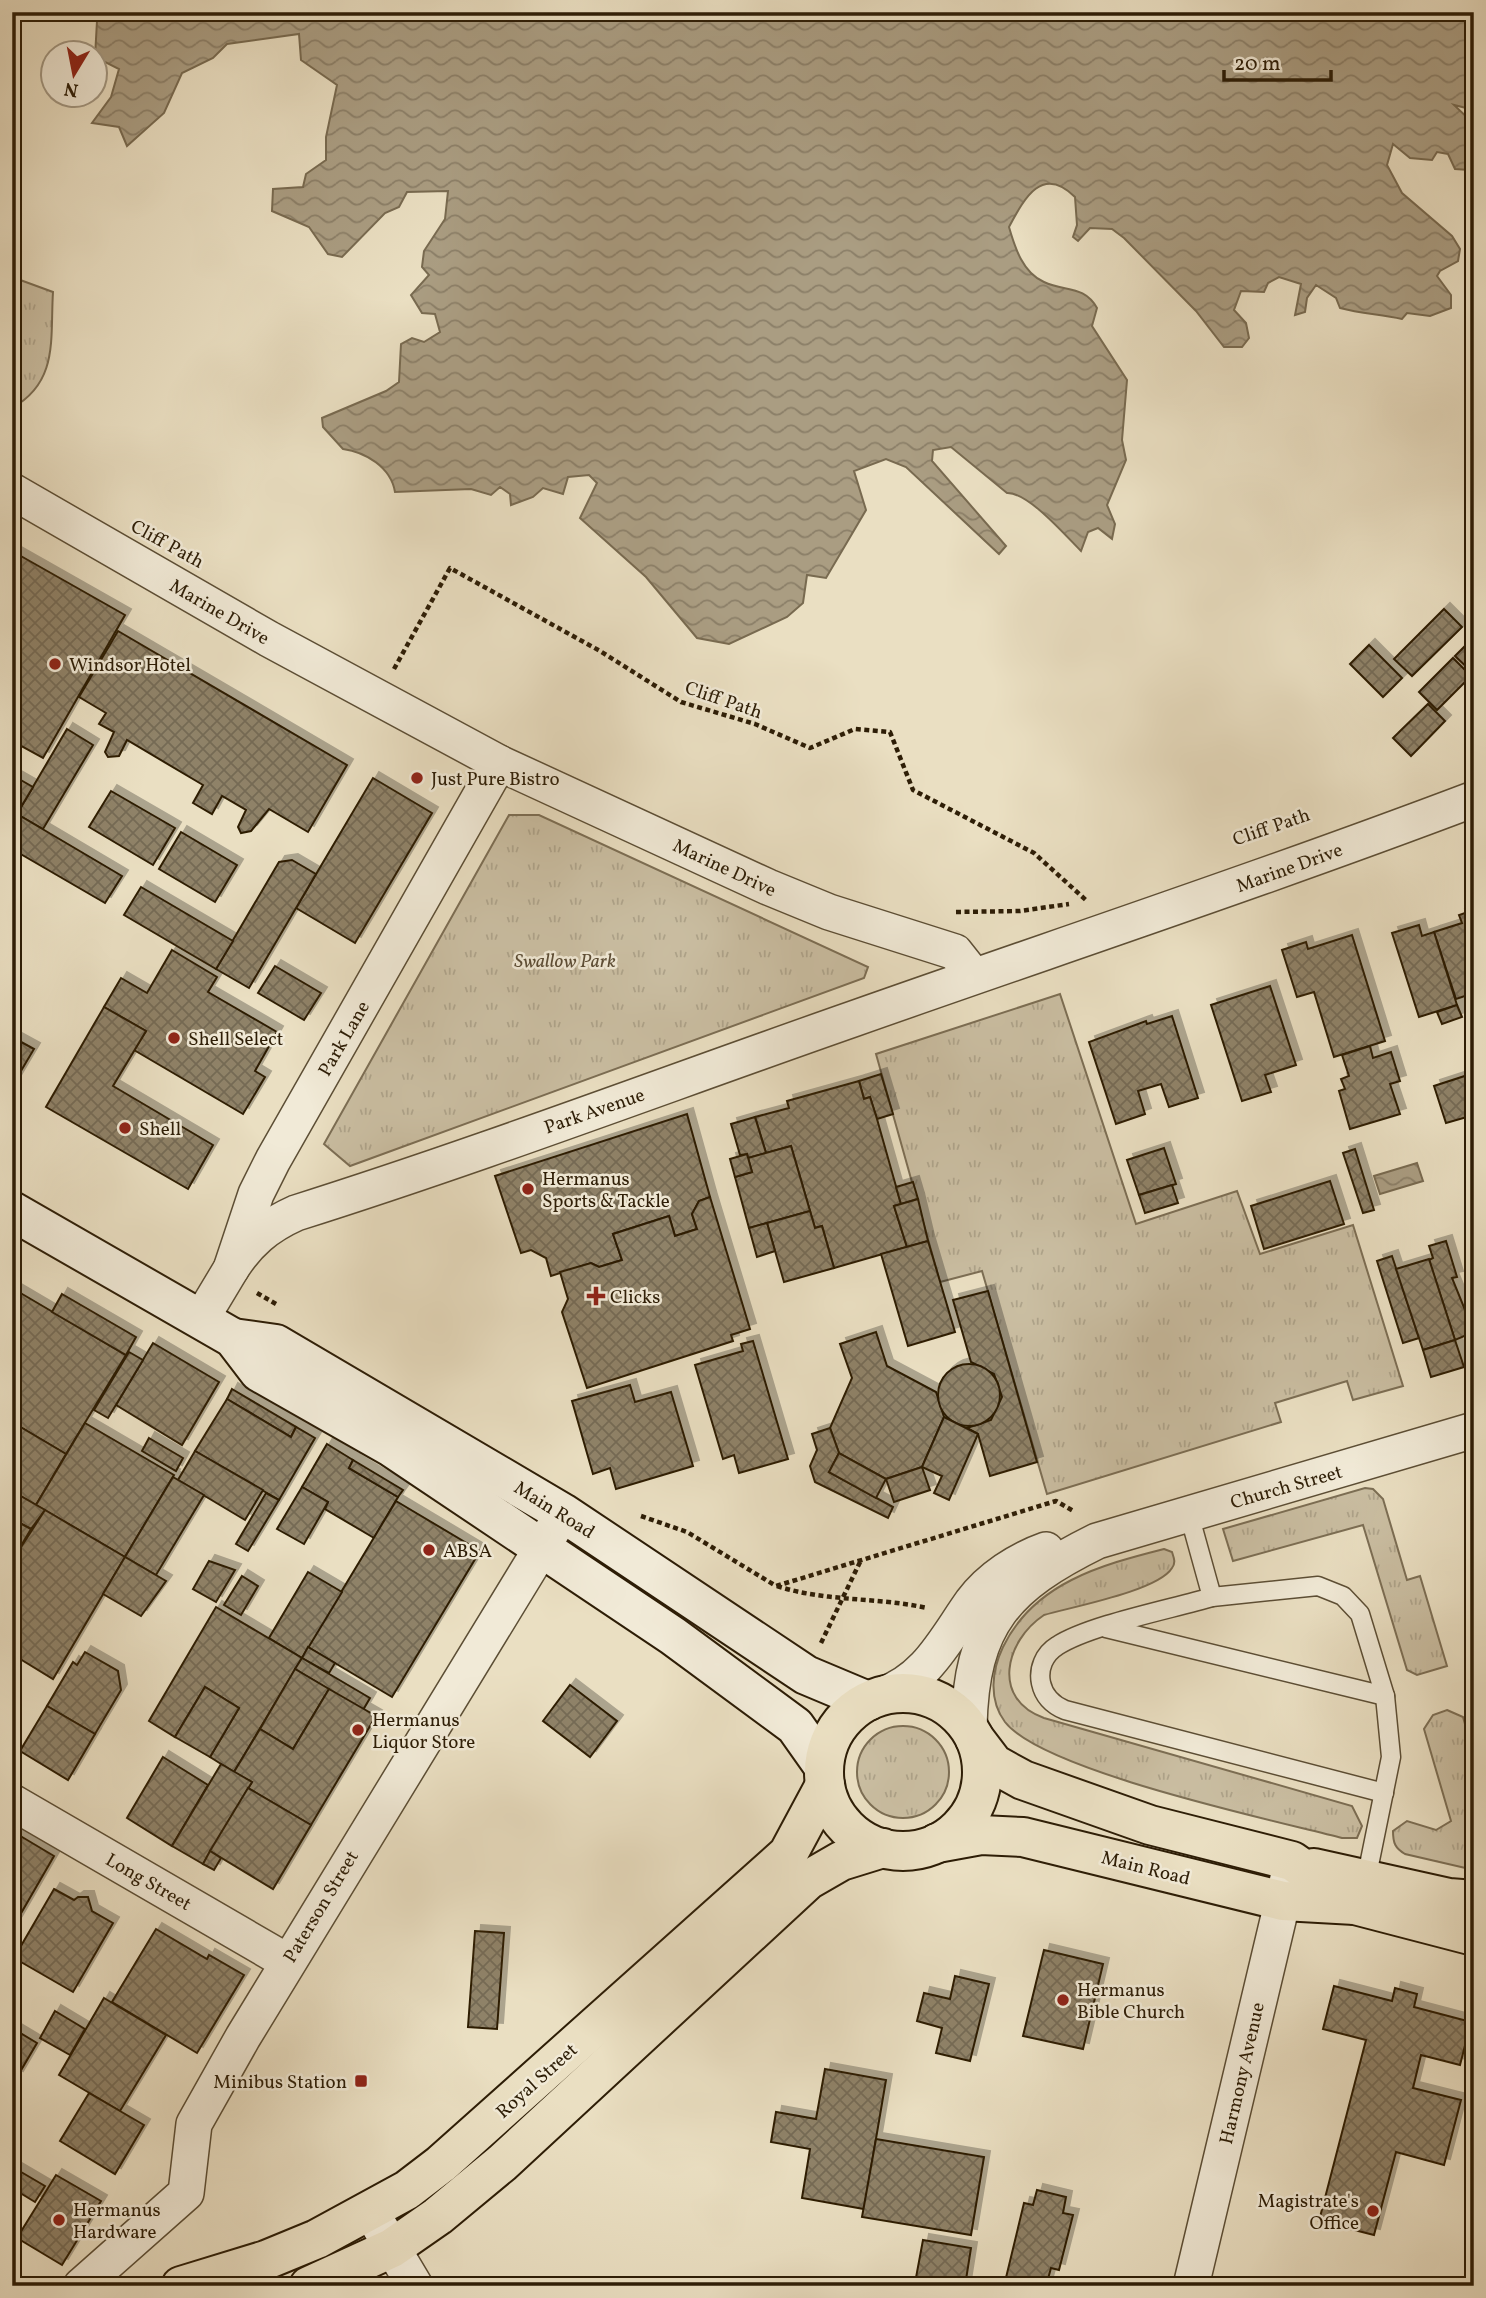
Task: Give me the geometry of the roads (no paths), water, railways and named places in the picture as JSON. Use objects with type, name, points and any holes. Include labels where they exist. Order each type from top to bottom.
[{"type":"main road","name":"Main Road","points":[[12,1211],[233,1338],[259,1372],[391,1447],[541,1545],[735,1679],[795,1726],[824,1776],[839,1819],[866,1842],[883,1848],[910,1850],[981,1835],[1023,1837],[1283,1901],[1361,1893]]},
{"type":"main road","name":"Main Road","points":[[233,1338],[276,1344],[562,1513],[806,1675],[874,1698],[900,1693],[920,1695],[939,1702],[972,1733],[994,1764],[1044,1789],[1150,1825],[1292,1861],[1361,1893],[1474,1936]]},
{"type":"main road","points":[[824,1776],[828,1746],[837,1727],[850,1712],[874,1698]]},
{"type":"main road","name":"Main Road","points":[[937,1843],[961,1825],[977,1799],[982,1769],[972,1733]]},
{"type":"main road","name":"Royal Street","points":[[181,2286],[266,2260],[371,2212],[441,2164],[788,1854],[824,1776]]},
{"type":"main road","name":"Royal Street","points":[[309,2286],[392,2248],[438,2216],[502,2162],[808,1880],[841,1861],[883,1848]]},
{"type":"main road","points":[[1361,1893],[1474,1900]]},
{"type":"street","name":"Marine Drive","points":[[12,491],[269,639],[499,763],[792,897],[891,934],[955,952],[974,976],[1180,906],[1474,799]]},
{"type":"street","name":"Park Lane","points":[[201,1319],[229,1272],[256,1194],[273,1160],[499,763]]},
{"type":"street","name":"Park Avenue","points":[[229,1272],[251,1241],[279,1220],[401,1180],[974,976]]},
{"type":"street","name":"Church Street","points":[[874,1698],[894,1691],[918,1675],[943,1649],[973,1601],[1012,1566],[1053,1547],[1106,1539],[1474,1430]]},
{"type":"street","name":"Paterson Street","points":[[81,2286],[186,2193],[194,2124],[286,1961],[562,1513]]},
{"type":"street","name":"Church Street","points":[[972,1733],[969,1686],[974,1661],[997,1614],[1049,1568],[1106,1539]]},
{"type":"street","name":"Long Street","points":[[12,1802],[286,1961]]},
{"type":"street","name":"Harmony Avenue","points":[[1191,2286],[1292,1861]]},
{"type":"street","points":[[371,2212],[415,2286]]},
{"type":"lane","points":[[1189,1514],[1212,1597]]},
{"type":"lane","points":[[1361,1893],[1384,1793],[1391,1757],[1385,1696],[1360,1614],[1343,1596],[1318,1586],[1212,1597],[1105,1627],[1066,1641],[1047,1654],[1040,1676],[1042,1688],[1055,1706],[1384,1793]]},
{"type":"lane","points":[[1105,1627],[1385,1696]]},
{"type":"water","points":[[110,12],[1474,12],[1474,110],[1454,105],[1474,124],[1474,158],[1469,170],[1455,169],[1448,154],[1437,152],[1432,160],[1410,158],[1393,144],[1387,165],[1402,193],[1452,236],[1460,249],[1458,261],[1440,271],[1437,276],[1451,295],[1451,308],[1430,316],[1407,313],[1402,319],[1356,312],[1340,308],[1336,298],[1316,285],[1307,298],[1305,312],[1295,315],[1301,284],[1279,277],[1268,283],[1264,292],[1241,291],[1234,310],[1246,323],[1249,338],[1242,347],[1224,347],[1196,311],[1112,229],[1090,228],[1078,241],[1073,237],[1077,225],[1075,197],[1053,184],[1044,185],[1035,189],[1028,197],[1009,227],[1017,251],[1025,266],[1037,278],[1080,292],[1092,301],[1097,308],[1092,326],[1127,380],[1122,440],[1126,460],[1107,505],[1115,524],[1112,539],[1098,528],[1088,532],[1081,551],[1025,499],[1007,493],[951,447],[933,450],[932,461],[1006,546],[999,554],[906,467],[886,459],[854,471],[866,510],[826,578],[807,575],[803,603],[787,617],[729,644],[697,638],[646,577],[580,518],[597,483],[589,475],[568,477],[563,494],[543,488],[533,497],[511,505],[510,494],[500,487],[491,495],[471,489],[395,492],[393,483],[383,468],[360,453],[343,449],[323,427],[322,418],[386,391],[399,382],[401,344],[412,338],[424,342],[440,332],[435,314],[422,313],[411,295],[429,275],[422,267],[424,251],[445,219],[448,191],[407,192],[399,207],[385,213],[342,257],[328,254],[309,227],[272,211],[273,189],[303,187],[306,174],[326,160],[326,137],[337,85],[301,60],[299,34],[227,44],[213,58],[182,73],[164,113],[127,146],[119,127],[92,123],[103,108],[108,108],[119,69],[108,64],[108,38],[96,38],[97,21]]},
{"type":"water","points":[[1417,1163],[1423,1181],[1380,1194],[1374,1176]]},
{"type":"place","name":"Windsor Hotel","points":[[55,664]]},
{"type":"place","name":"Just Pure Bistro","points":[[417,778]]},
{"type":"place","name":"Shell Select","points":[[174,1038]]},
{"type":"place","name":"Shell","points":[[125,1128]]},
{"type":"place","name":"Hermanus Sports & Tackle","points":[[528,1189]]},
{"type":"place","name":"Clicks","points":[[596,1296]]},
{"type":"place","name":"ABSA","points":[[429,1550]]},
{"type":"place","name":"Hermanus Liquor Store","points":[[358,1730]]},
{"type":"place","name":"Hermanus Bible Church","points":[[1063,2000]]},
{"type":"place","name":"Minibus Station","points":[[361,2081]]},
{"type":"place","name":"Magistrate's Office","points":[[1373,2211]]},
{"type":"place","name":"Hermanus Hardware","points":[[59,2220]]},
{"type":"park label","name":"Swallow Park","points":[[565,960]]}]
